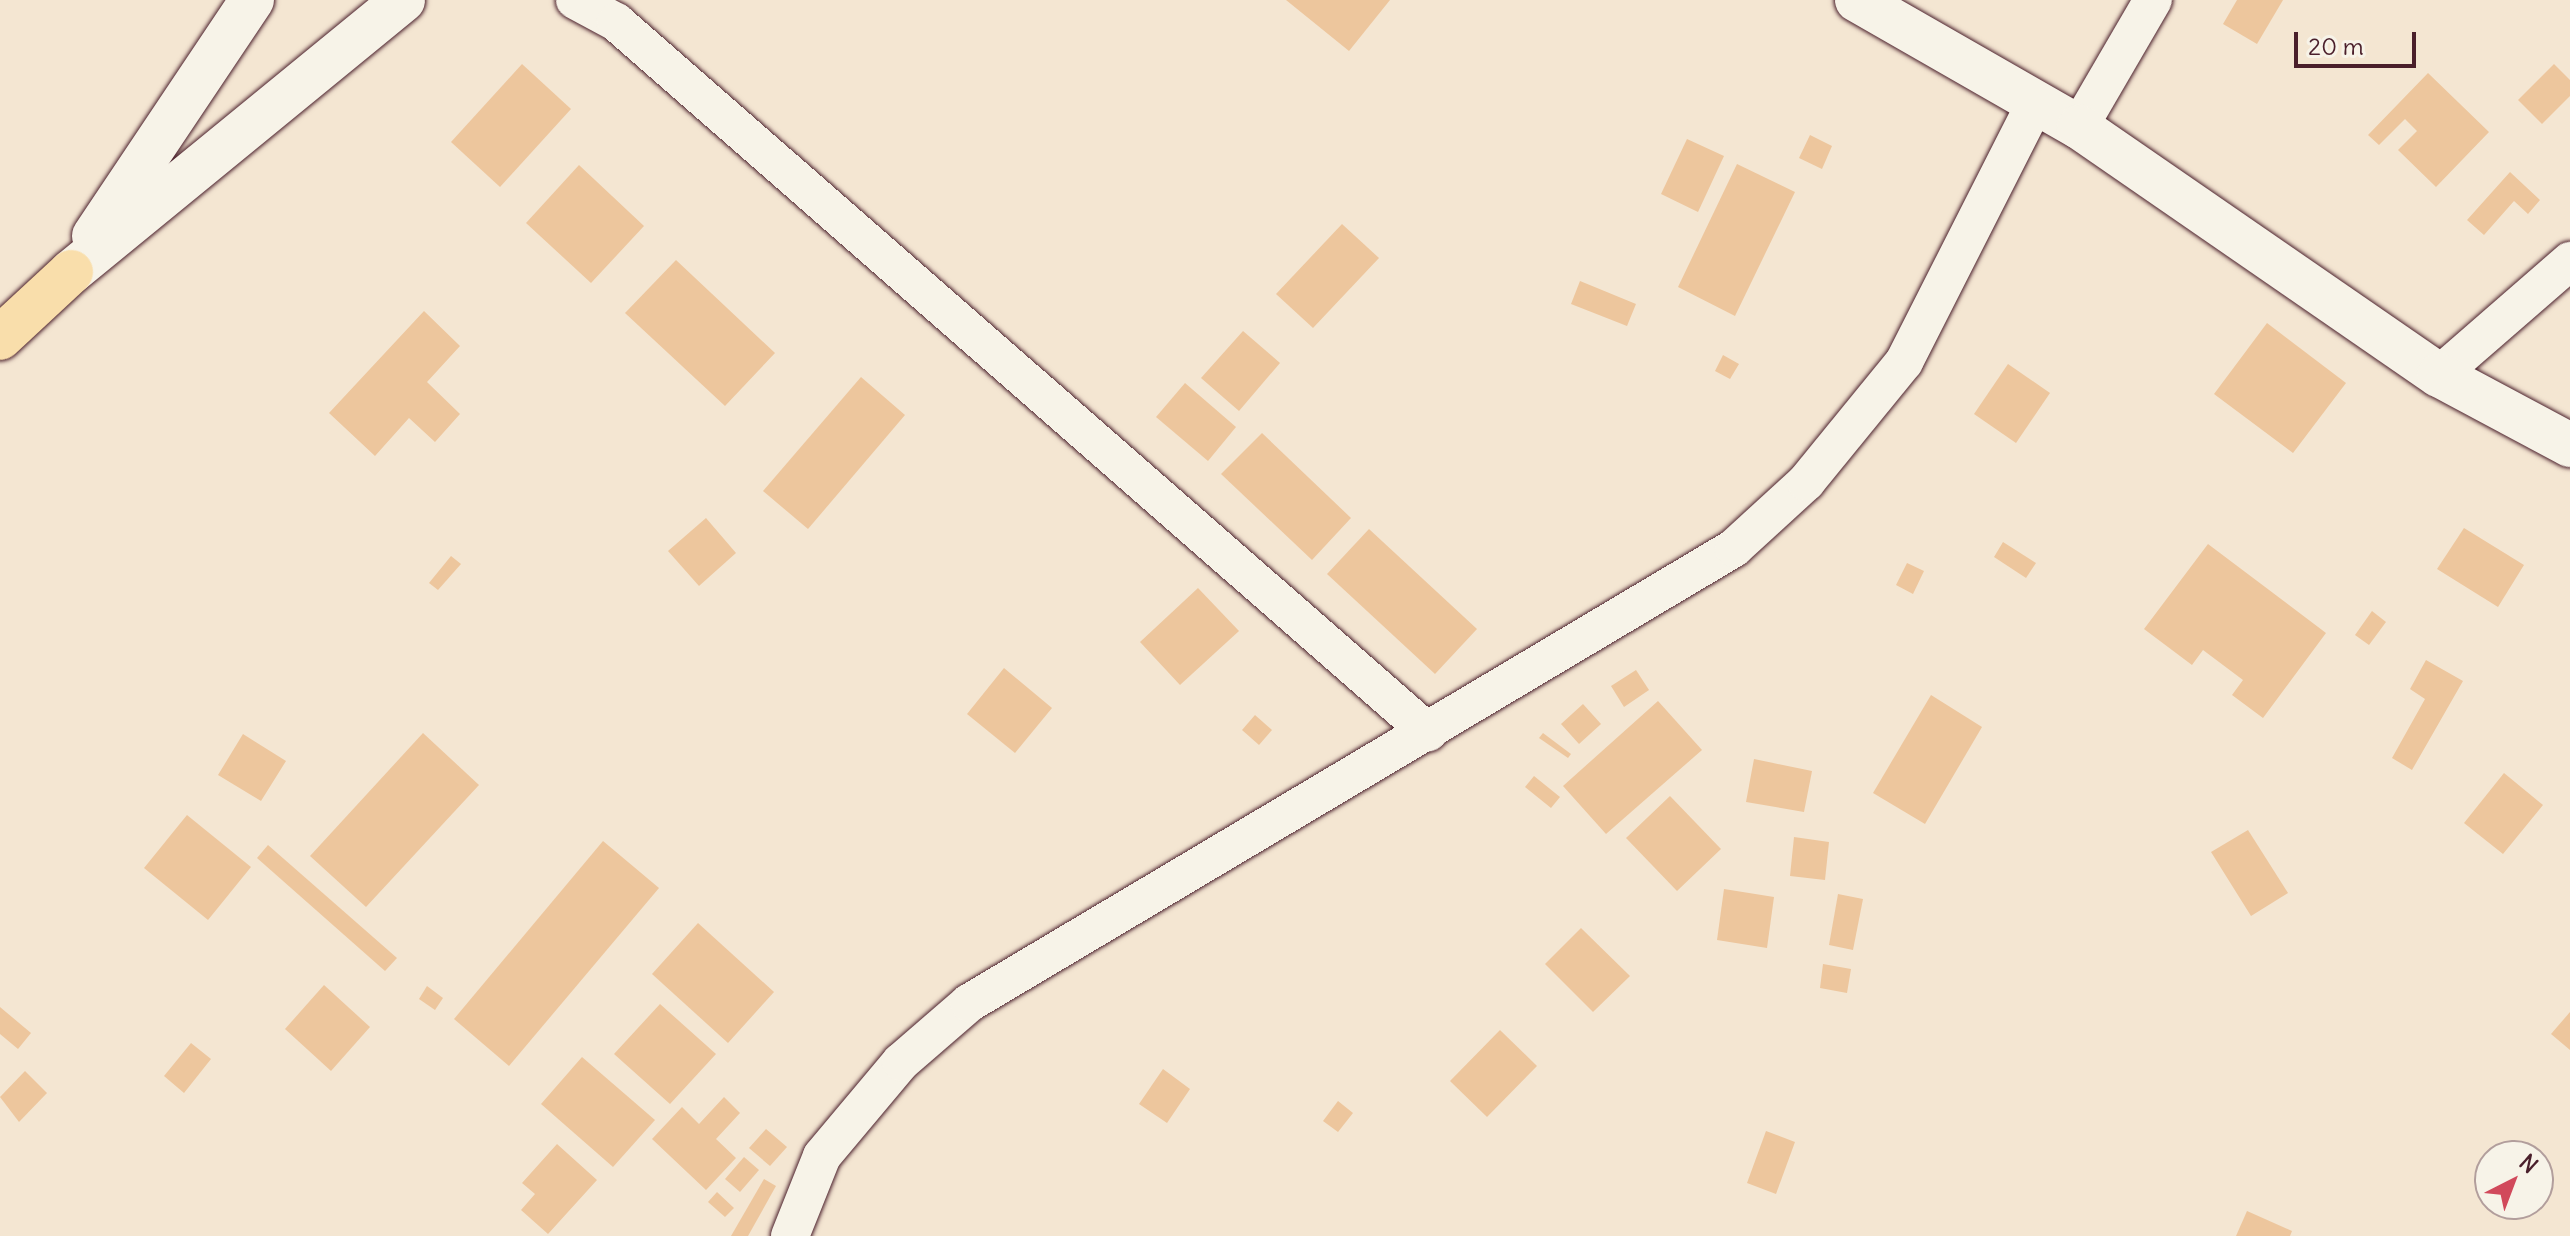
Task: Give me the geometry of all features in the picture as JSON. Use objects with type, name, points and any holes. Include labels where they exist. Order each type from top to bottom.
[{"type":"highway","points":[[3,326],[71,272]]},
{"type":"street","points":[[71,272],[252,0]]},
{"type":"street","points":[[71,272],[403,0]]},
{"type":"street","points":[[575,0],[616,22],[1428,732]]},
{"type":"street","points":[[1857,0],[2079,127],[2439,375],[2570,445]]},
{"type":"street","points":[[2079,127],[2153,0]]},
{"type":"street","points":[[790,1236],[822,1156],[901,1062],[969,1003],[1734,548],[1806,482],[1904,362],[2035,104]]},
{"type":"street","points":[[2439,375],[2570,261]]},
{"type":"building","points":[[1286,0],[1390,0],[1349,51]]},
{"type":"building","points":[[2237,0],[2283,0],[2257,44],[2223,24]]},
{"type":"building","points":[[522,64],[571,109],[500,187],[451,142]]},
{"type":"building","points":[[2554,64],[2570,80],[2570,96],[2542,124],[2518,100]]},
{"type":"building","points":[[2428,73],[2489,132],[2436,187],[2398,150],[2417,131],[2405,119],[2379,145],[2368,135]]},
{"type":"building","points":[[1810,135],[1832,146],[1822,169],[1799,158]]},
{"type":"building","points":[[1687,139],[1724,156],[1698,212],[1661,194]]},
{"type":"building","points":[[1737,164],[1795,192],[1735,316],[1678,287]]},
{"type":"building","points":[[579,165],[644,226],[591,283],[526,223]]},
{"type":"building","points":[[2510,172],[2540,200],[2528,214],[2514,201],[2484,235],[2467,220]]},
{"type":"building","points":[[1342,224],[1379,258],[1313,328],[1276,294]]},
{"type":"building","points":[[676,260],[775,353],[725,406],[625,313]]},
{"type":"building","points":[[1580,281],[1636,304],[1627,326],[1571,304]]},
{"type":"building","points":[[424,311],[460,346],[427,382],[460,414],[435,442],[409,418],[375,456],[329,413]]},
{"type":"building","points":[[2267,323],[2346,383],[2293,453],[2214,394]]},
{"type":"building","points":[[1243,331],[1280,363],[1239,411],[1201,378]]},
{"type":"building","points":[[1723,355],[1739,364],[1730,379],[1715,371]]},
{"type":"building","points":[[2008,364],[2050,393],[2016,443],[1974,414]]},
{"type":"building","points":[[861,377],[905,415],[808,529],[763,491]]},
{"type":"building","points":[[1185,383],[1236,427],[1208,461],[1156,417]]},
{"type":"building","points":[[1262,433],[1351,518],[1312,560],[1221,474]]},
{"type":"building","points":[[706,518],[736,553],[699,586],[668,551]]},
{"type":"building","points":[[2464,528],[2524,565],[2498,607],[2437,569]]},
{"type":"building","points":[[1369,529],[1477,629],[1435,674],[1327,574]]},
{"type":"building","points":[[2003,542],[2036,563],[2026,578],[1994,557]]},
{"type":"building","points":[[2208,544],[2326,633],[2263,718],[2232,695],[2243,680],[2203,650],[2192,665],[2144,629]]},
{"type":"building","points":[[451,556],[461,564],[438,590],[429,583]]},
{"type":"building","points":[[1907,563],[1924,571],[1913,594],[1896,585]]},
{"type":"building","points":[[1198,588],[1239,631],[1180,685],[1140,642]]},
{"type":"building","points":[[2372,611],[2386,622],[2369,645],[2355,635]]},
{"type":"building","points":[[2426,660],[2463,681],[2412,770],[2392,758],[2425,699],[2410,689]]},
{"type":"building","points":[[1004,668],[1052,708],[1015,753],[967,714]]},
{"type":"building","points":[[1636,670],[1649,690],[1624,707],[1611,686]]},
{"type":"building","points":[[1931,695],[1982,727],[1925,824],[1873,793]]},
{"type":"building","points":[[1658,701],[1702,750],[1606,834],[1563,786]]},
{"type":"building","points":[[1583,704],[1601,724],[1579,744],[1561,724]]},
{"type":"building","points":[[1255,715],[1272,730],[1259,745],[1242,730]]},
{"type":"building","points":[[423,733],[479,785],[366,907],[310,856]]},
{"type":"building","points":[[1543,733],[1571,754],[1568,758],[1539,738]]},
{"type":"building","points":[[243,734],[286,761],[261,801],[218,775]]},
{"type":"building","points":[[1754,759],[1812,771],[1804,812],[1746,802]]},
{"type":"building","points":[[2504,773],[2543,805],[2503,854],[2464,823]]},
{"type":"building","points":[[1534,776],[1560,797],[1551,808],[1525,787]]},
{"type":"building","points":[[1670,796],[1721,849],[1677,891],[1626,838]]},
{"type":"building","points":[[187,815],[251,867],[208,920],[144,868]]},
{"type":"building","points":[[2248,830],[2288,893],[2251,916],[2211,852]]},
{"type":"building","points":[[1794,837],[1829,842],[1825,880],[1790,876]]},
{"type":"building","points":[[603,841],[659,888],[509,1066],[454,1019]]},
{"type":"building","points":[[268,845],[397,958],[385,971],[257,858]]},
{"type":"building","points":[[1724,889],[1774,897],[1767,948],[1717,940]]},
{"type":"building","points":[[1838,894],[1863,899],[1853,950],[1829,945]]},
{"type":"building","points":[[698,923],[774,992],[728,1043],[652,974]]},
{"type":"building","points":[[1581,928],[1630,976],[1593,1012],[1545,964]]},
{"type":"building","points":[[1823,964],[1851,969],[1847,993],[1820,988]]},
{"type":"building","points":[[324,985],[370,1027],[331,1071],[285,1029]]},
{"type":"building","points":[[427,986],[443,998],[435,1010],[419,999]]},
{"type":"building","points":[[660,1004],[716,1054],[670,1104],[614,1054]]},
{"type":"building","points":[[0,1007],[31,1033],[18,1049],[0,1034]]},
{"type":"building","points":[[2570,1012],[2570,1050],[2551,1034]]},
{"type":"building","points":[[1500,1030],[1537,1066],[1487,1117],[1450,1081]]},
{"type":"building","points":[[191,1043],[211,1059],[184,1093],[164,1076]]},
{"type":"building","points":[[582,1057],[655,1120],[613,1167],[541,1104]]},
{"type":"building","points":[[1163,1069],[1190,1089],[1167,1123],[1139,1104]]},
{"type":"building","points":[[25,1071],[47,1093],[19,1122],[0,1097]]},
{"type":"building","points":[[724,1097],[740,1113],[716,1139],[736,1158],[706,1190],[652,1139],[682,1107],[699,1124]]},
{"type":"building","points":[[1338,1101],[1353,1113],[1338,1132],[1323,1121]]},
{"type":"building","points":[[766,1129],[787,1147],[770,1166],[749,1148]]},
{"type":"building","points":[[1766,1131],[1795,1142],[1776,1194],[1747,1183]]},
{"type":"building","points":[[557,1144],[597,1180],[548,1234],[521,1210],[535,1194],[522,1183]]},
{"type":"building","points":[[744,1157],[759,1170],[740,1192],[725,1179]]},
{"type":"building","points":[[764,1179],[776,1186],[748,1236],[731,1236]]},
{"type":"building","points":[[717,1192],[734,1208],[725,1217],[708,1202]]},
{"type":"building","points":[[2247,1211],[2292,1231],[2290,1236],[2236,1236]]}]
